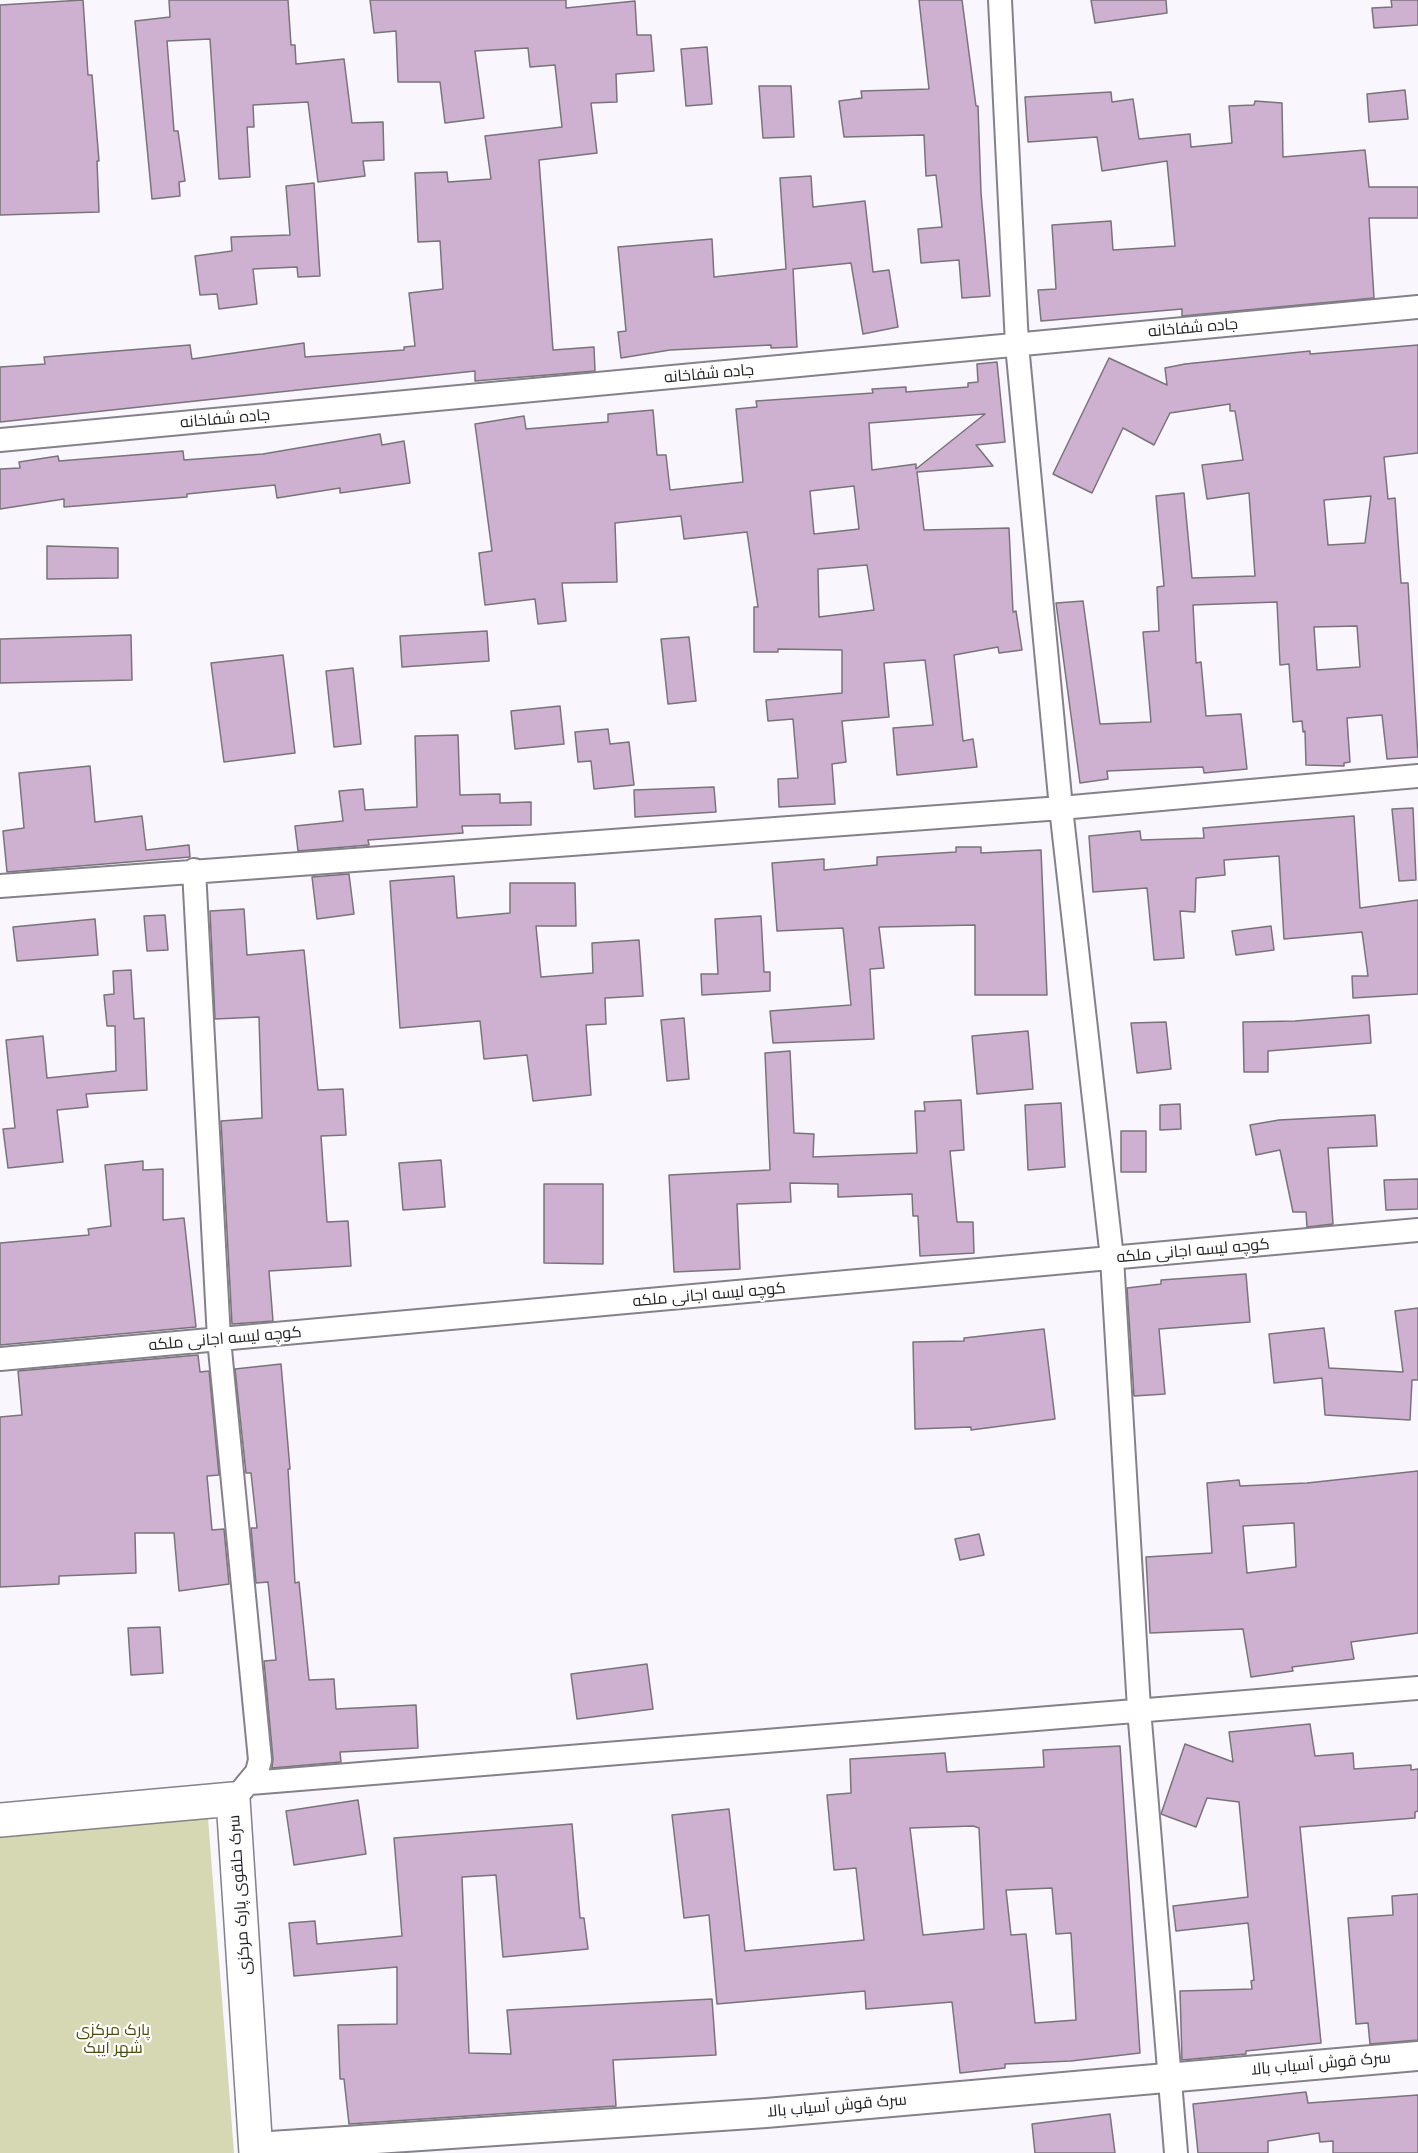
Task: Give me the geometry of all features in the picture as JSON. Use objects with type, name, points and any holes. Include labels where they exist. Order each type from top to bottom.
[{"type":"main road","name":"سرک حلقوی پارک مرکزی","points":[[0,1820],[242,1791],[256,2150]]},
{"type":"street","points":[[1000,0],[1017,345],[1061,808],[1112,1258],[1139,1709],[1176,2153]]},
{"type":"street","name":"جاده شفاخانه","points":[[0,440],[1418,307]]},
{"type":"street","points":[[0,886],[1061,808],[1418,776]]},
{"type":"street","points":[[194,870],[219,1339],[260,1760],[242,1791]]},
{"type":"street","name":"کوچه لیسه اجانی ملکه","points":[[0,1359],[1418,1230]]},
{"type":"street","points":[[242,1791],[1139,1709],[1418,1688]]},
{"type":"street","name":"سرک قوش آسیاب بالا","points":[[256,2150],[766,2113],[1418,2056]]},
{"type":"green space","name":"پارک مرکزی شهر ایبک","points":[[208,1818],[234,2153],[0,2153],[0,1833]]},
{"type":"building","points":[[83,0],[88,75],[92,75],[99,161],[97,161],[99,212],[0,215],[0,5]]},
{"type":"building","points":[[169,0],[288,0],[291,45],[295,45],[296,64],[344,59],[352,123],[383,122],[384,160],[363,161],[365,176],[318,182],[308,102],[253,105],[254,127],[247,127],[250,177],[219,179],[210,39],[167,41],[174,131],[178,131],[185,181],[179,182],[180,196],[152,199],[135,21],[170,17]]},
{"type":"building","points":[[370,0],[566,0],[566,8],[635,1],[637,35],[651,35],[654,71],[616,74],[617,102],[591,103],[597,153],[539,160],[553,350],[594,347],[595,371],[475,381],[475,371],[0,422],[0,367],[45,364],[44,357],[190,345],[192,359],[304,343],[305,357],[404,350],[404,347],[415,346],[409,293],[443,289],[440,241],[418,242],[415,173],[447,172],[448,182],[491,179],[485,136],[562,127],[555,65],[530,67],[528,48],[475,51],[484,118],[445,123],[440,82],[398,82],[396,31],[374,33]]},
{"type":"building","points":[[919,0],[962,0],[976,106],[978,106],[981,193],[990,296],[962,298],[959,260],[921,263],[918,229],[942,227],[936,175],[926,176],[924,135],[844,137],[839,101],[862,98],[861,91],[929,89]]},
{"type":"building","points":[[1091,0],[1166,0],[1167,13],[1095,23]]},
{"type":"building","points":[[1391,0],[1418,0],[1418,25],[1374,28],[1372,8],[1392,7]]},
{"type":"building","points":[[707,47],[712,104],[686,106],[681,49]]},
{"type":"building","points":[[759,86],[791,86],[794,137],[763,138]]},
{"type":"building","points":[[1405,90],[1408,119],[1369,122],[1367,94]]},
{"type":"building","points":[[1111,92],[1112,102],[1133,99],[1139,139],[1190,134],[1191,147],[1232,143],[1229,106],[1254,105],[1255,101],[1282,103],[1283,157],[1365,150],[1369,187],[1418,187],[1418,218],[1369,218],[1374,298],[1182,316],[1182,309],[1041,321],[1038,290],[1056,289],[1052,225],[1111,221],[1113,250],[1175,246],[1167,161],[1102,171],[1097,137],[1028,142],[1025,97]]},
{"type":"building","points":[[811,176],[813,207],[865,201],[873,272],[889,270],[898,327],[863,334],[851,263],[793,269],[797,347],[771,348],[771,345],[670,350],[621,358],[618,332],[626,331],[618,247],[712,239],[714,277],[786,269],[780,178]]},
{"type":"building","points":[[314,183],[320,276],[298,277],[297,267],[253,269],[257,304],[219,309],[217,294],[200,295],[195,256],[232,251],[231,237],[290,235],[286,186]]},
{"type":"building","points":[[1418,345],[1418,453],[1384,457],[1388,499],[1395,498],[1401,583],[1408,583],[1418,757],[1387,759],[1382,715],[1347,718],[1350,762],[1344,763],[1344,766],[1306,765],[1305,731],[1303,732],[1302,721],[1293,722],[1289,664],[1280,665],[1277,602],[1193,605],[1196,663],[1201,662],[1206,716],[1241,714],[1247,769],[1204,773],[1203,767],[1107,771],[1108,779],[1080,783],[1056,603],[1083,601],[1100,724],[1151,722],[1143,632],[1159,631],[1157,587],[1164,586],[1156,496],[1184,493],[1192,578],[1255,576],[1249,493],[1207,499],[1202,465],[1243,460],[1235,411],[1230,411],[1230,404],[1170,413],[1154,445],[1123,428],[1092,493],[1053,474],[1109,358],[1167,385],[1165,368],[1310,351],[1310,354]],"holes":[[[1371,496],[1365,543],[1328,545],[1324,500]],[[1357,626],[1360,667],[1317,670],[1314,627]]]},
{"type":"building","points":[[997,362],[1005,442],[976,445],[993,466],[917,472],[924,530],[1009,528],[1013,612],[1016,611],[1022,650],[999,653],[998,647],[954,655],[963,741],[973,739],[977,767],[897,775],[893,728],[933,725],[925,660],[884,663],[889,717],[842,721],[846,762],[832,764],[835,804],[779,807],[778,779],[798,778],[793,719],[768,721],[766,700],[842,693],[842,650],[778,649],[778,652],[754,652],[754,607],[758,607],[747,532],[684,539],[681,516],[615,523],[617,582],[562,583],[566,621],[538,624],[535,599],[485,605],[479,553],[492,551],[475,424],[524,416],[526,429],[608,422],[608,414],[653,410],[657,455],[666,455],[670,490],[743,482],[736,409],[757,407],[756,401],[873,393],[872,389],[906,387],[906,392],[968,387],[968,383],[978,382],[977,364]],"holes":[[[985,414],[916,469],[916,464],[872,470],[869,423]],[[854,486],[859,529],[814,534],[810,491]],[[867,565],[874,610],[819,617],[818,569]]]},
{"type":"building","points":[[380,434],[382,445],[404,441],[410,483],[340,493],[340,488],[277,498],[275,485],[187,494],[187,497],[64,507],[64,499],[0,509],[0,469],[20,468],[19,462],[58,456],[59,461],[183,451],[184,460],[263,454]]},
{"type":"building","points":[[47,546],[118,548],[118,578],[47,579]]},
{"type":"building","points":[[487,631],[489,661],[402,667],[400,636]]},
{"type":"building","points":[[131,635],[132,680],[0,683],[0,639]]},
{"type":"building","points":[[689,637],[696,701],[668,704],[661,639]]},
{"type":"building","points":[[283,655],[295,753],[224,762],[211,663]]},
{"type":"building","points":[[353,668],[361,744],[334,747],[326,671]]},
{"type":"building","points":[[560,706],[564,744],[515,749],[511,711]]},
{"type":"building","points":[[608,729],[610,744],[629,742],[634,785],[594,789],[591,761],[578,762],[575,732]]},
{"type":"building","points":[[458,735],[460,795],[500,794],[500,803],[531,802],[531,825],[462,826],[463,833],[368,840],[369,845],[298,851],[295,826],[343,821],[339,791],[363,789],[365,810],[417,807],[415,736]]},
{"type":"building","points":[[90,766],[95,822],[142,816],[146,850],[189,845],[190,857],[7,872],[3,831],[24,828],[19,773]]},
{"type":"building","points":[[714,787],[716,812],[635,817],[634,790]]},
{"type":"building","points":[[1413,808],[1416,880],[1399,881],[1392,809]]},
{"type":"building","points":[[1354,816],[1360,908],[1418,900],[1418,994],[1353,998],[1352,976],[1368,976],[1362,932],[1284,939],[1279,856],[1224,860],[1225,875],[1196,878],[1195,912],[1180,911],[1184,958],[1154,960],[1147,888],[1093,892],[1089,836],[1140,831],[1141,840],[1204,838],[1203,828]]},
{"type":"building","points":[[956,847],[981,847],[981,853],[1041,850],[1047,995],[975,995],[975,925],[879,927],[884,968],[870,969],[874,1039],[773,1043],[770,1011],[851,1005],[843,928],[777,931],[772,863],[824,859],[824,870],[877,865],[877,857],[956,852]]},
{"type":"building","points":[[349,874],[354,914],[317,919],[312,877]]},
{"type":"building","points":[[454,876],[457,918],[510,913],[510,883],[575,883],[576,926],[536,926],[541,977],[593,973],[592,943],[639,940],[643,996],[605,998],[606,1024],[586,1025],[591,1095],[533,1101],[527,1055],[484,1059],[480,1021],[400,1028],[390,881]]},
{"type":"building","points":[[244,909],[247,955],[304,950],[318,1090],[343,1089],[346,1135],[321,1136],[327,1222],[348,1221],[351,1266],[269,1271],[273,1321],[232,1324],[221,1121],[262,1118],[259,1017],[215,1019],[210,911]]},
{"type":"building","points":[[165,915],[168,950],[147,951],[144,916]]},
{"type":"building","points":[[761,916],[764,972],[770,972],[770,991],[702,995],[701,974],[718,974],[715,919]]},
{"type":"building","points":[[95,919],[98,955],[17,961],[13,927]]},
{"type":"building","points":[[1271,926],[1274,950],[1236,955],[1232,931]]},
{"type":"building","points":[[131,970],[134,1019],[144,1018],[147,1090],[86,1094],[88,1107],[57,1110],[63,1162],[8,1168],[3,1129],[15,1128],[6,1040],[43,1036],[47,1078],[116,1071],[115,1026],[107,1026],[104,995],[114,994],[113,971]]},
{"type":"building","points":[[1369,1015],[1371,1043],[1268,1051],[1268,1072],[1244,1072],[1243,1022],[1295,1021]]},
{"type":"building","points":[[684,1018],[689,1079],[667,1081],[661,1020]]},
{"type":"building","points":[[1166,1022],[1171,1069],[1137,1073],[1131,1023]]},
{"type":"building","points":[[1028,1031],[1033,1089],[977,1094],[972,1036]]},
{"type":"building","points":[[790,1051],[794,1133],[814,1134],[813,1157],[917,1153],[915,1111],[925,1111],[924,1102],[961,1100],[964,1150],[950,1151],[957,1222],[973,1222],[974,1253],[920,1256],[918,1216],[913,1216],[912,1194],[838,1197],[838,1184],[790,1183],[791,1202],[737,1204],[740,1269],[674,1272],[669,1175],[770,1170],[765,1053]]},
{"type":"building","points":[[1061,1103],[1065,1167],[1028,1170],[1025,1105]]},
{"type":"building","points":[[1180,1104],[1181,1129],[1160,1130],[1160,1105]]},
{"type":"building","points":[[1375,1115],[1377,1146],[1328,1148],[1333,1224],[1307,1227],[1306,1212],[1293,1212],[1280,1150],[1256,1155],[1250,1125],[1279,1120]]},
{"type":"building","points":[[1121,1131],[1146,1131],[1146,1172],[1121,1172]]},
{"type":"building","points":[[441,1160],[445,1207],[403,1210],[399,1163]]},
{"type":"building","points":[[143,1161],[143,1170],[163,1169],[163,1220],[184,1218],[196,1327],[0,1345],[0,1243],[89,1235],[88,1229],[111,1226],[105,1165]]},
{"type":"building","points":[[1418,1179],[1418,1209],[1386,1210],[1384,1180]]},
{"type":"building","points":[[544,1184],[603,1184],[603,1264],[544,1263]]},
{"type":"building","points":[[1246,1274],[1250,1322],[1159,1329],[1165,1394],[1134,1396],[1127,1288],[1161,1284],[1161,1280]]},
{"type":"building","points":[[1418,1308],[1418,1380],[1412,1380],[1410,1420],[1325,1415],[1322,1378],[1274,1383],[1269,1334],[1324,1328],[1329,1368],[1403,1372],[1395,1311]]},
{"type":"building","points":[[1044,1329],[1055,1419],[971,1430],[971,1427],[915,1429],[913,1342],[964,1341],[964,1338]]},
{"type":"building","points":[[198,1355],[200,1372],[209,1371],[219,1475],[207,1476],[212,1530],[224,1529],[229,1584],[179,1591],[174,1533],[135,1533],[136,1573],[59,1576],[59,1584],[0,1587],[0,1417],[22,1415],[18,1371]]},
{"type":"building","points":[[281,1364],[290,1469],[288,1469],[295,1583],[299,1582],[309,1680],[334,1679],[336,1709],[416,1705],[418,1748],[340,1752],[341,1762],[272,1768],[264,1661],[276,1660],[268,1582],[256,1583],[251,1528],[257,1528],[251,1473],[246,1473],[235,1369]]},
{"type":"building","points":[[1418,1471],[1418,1633],[1351,1642],[1354,1659],[1292,1667],[1293,1671],[1251,1677],[1243,1629],[1150,1633],[1146,1557],[1212,1553],[1207,1483],[1239,1480],[1240,1486],[1307,1483]],"holes":[[[1294,1523],[1296,1567],[1247,1573],[1243,1526]]]},
{"type":"building","points":[[979,1534],[984,1555],[960,1560],[955,1539]]},
{"type":"building","points":[[160,1627],[163,1673],[131,1675],[128,1628]]},
{"type":"building","points":[[647,1664],[653,1709],[577,1719],[571,1674]]},
{"type":"building","points":[[1310,1724],[1315,1756],[1353,1753],[1354,1769],[1411,1765],[1411,1770],[1418,1769],[1418,1811],[1415,1812],[1415,1818],[1300,1827],[1321,2043],[1246,2051],[1246,2054],[1182,2060],[1180,1991],[1252,1989],[1251,1981],[1254,1980],[1248,1923],[1176,1931],[1173,1906],[1248,1897],[1239,1802],[1207,1798],[1196,1827],[1161,1814],[1185,1744],[1233,1762],[1229,1732]]},
{"type":"building","points":[[1120,1746],[1140,2053],[1071,2061],[1005,2064],[1005,2068],[960,2073],[952,2002],[866,2009],[865,1991],[717,2004],[709,1915],[684,1918],[672,1815],[729,1809],[745,1951],[864,1940],[856,1868],[834,1870],[827,1795],[851,1793],[850,1759],[945,1753],[947,1772],[1044,1767],[1043,1750]],"holes":[[[973,1826],[979,1828],[984,1929],[923,1935],[910,1828]],[[1052,1888],[1056,1934],[1071,1933],[1076,2020],[1035,2023],[1026,1934],[1011,1935],[1006,1890]]]},
{"type":"building","points":[[358,1800],[366,1854],[294,1865],[286,1811]]},
{"type":"building","points":[[572,1824],[580,1918],[584,1918],[588,1949],[503,1957],[496,1875],[462,1877],[469,2053],[511,2054],[507,2010],[712,1999],[716,2055],[613,2060],[616,2106],[349,2124],[344,2079],[340,2079],[338,2025],[397,2024],[397,1967],[294,1976],[289,1923],[315,1921],[317,1944],[402,1936],[394,1838]]},
{"type":"building","points":[[1418,1894],[1418,2040],[1370,2044],[1368,2023],[1356,2024],[1348,1918],[1393,1915],[1392,1896]]},
{"type":"building","points":[[1306,2092],[1308,2103],[1418,2095],[1418,2153],[1333,2153],[1333,2141],[1320,2142],[1319,2133],[1268,2141],[1268,2153],[1198,2153],[1193,2104]]},
{"type":"building","points":[[1110,2114],[1115,2153],[1035,2153],[1032,2124]]}]
